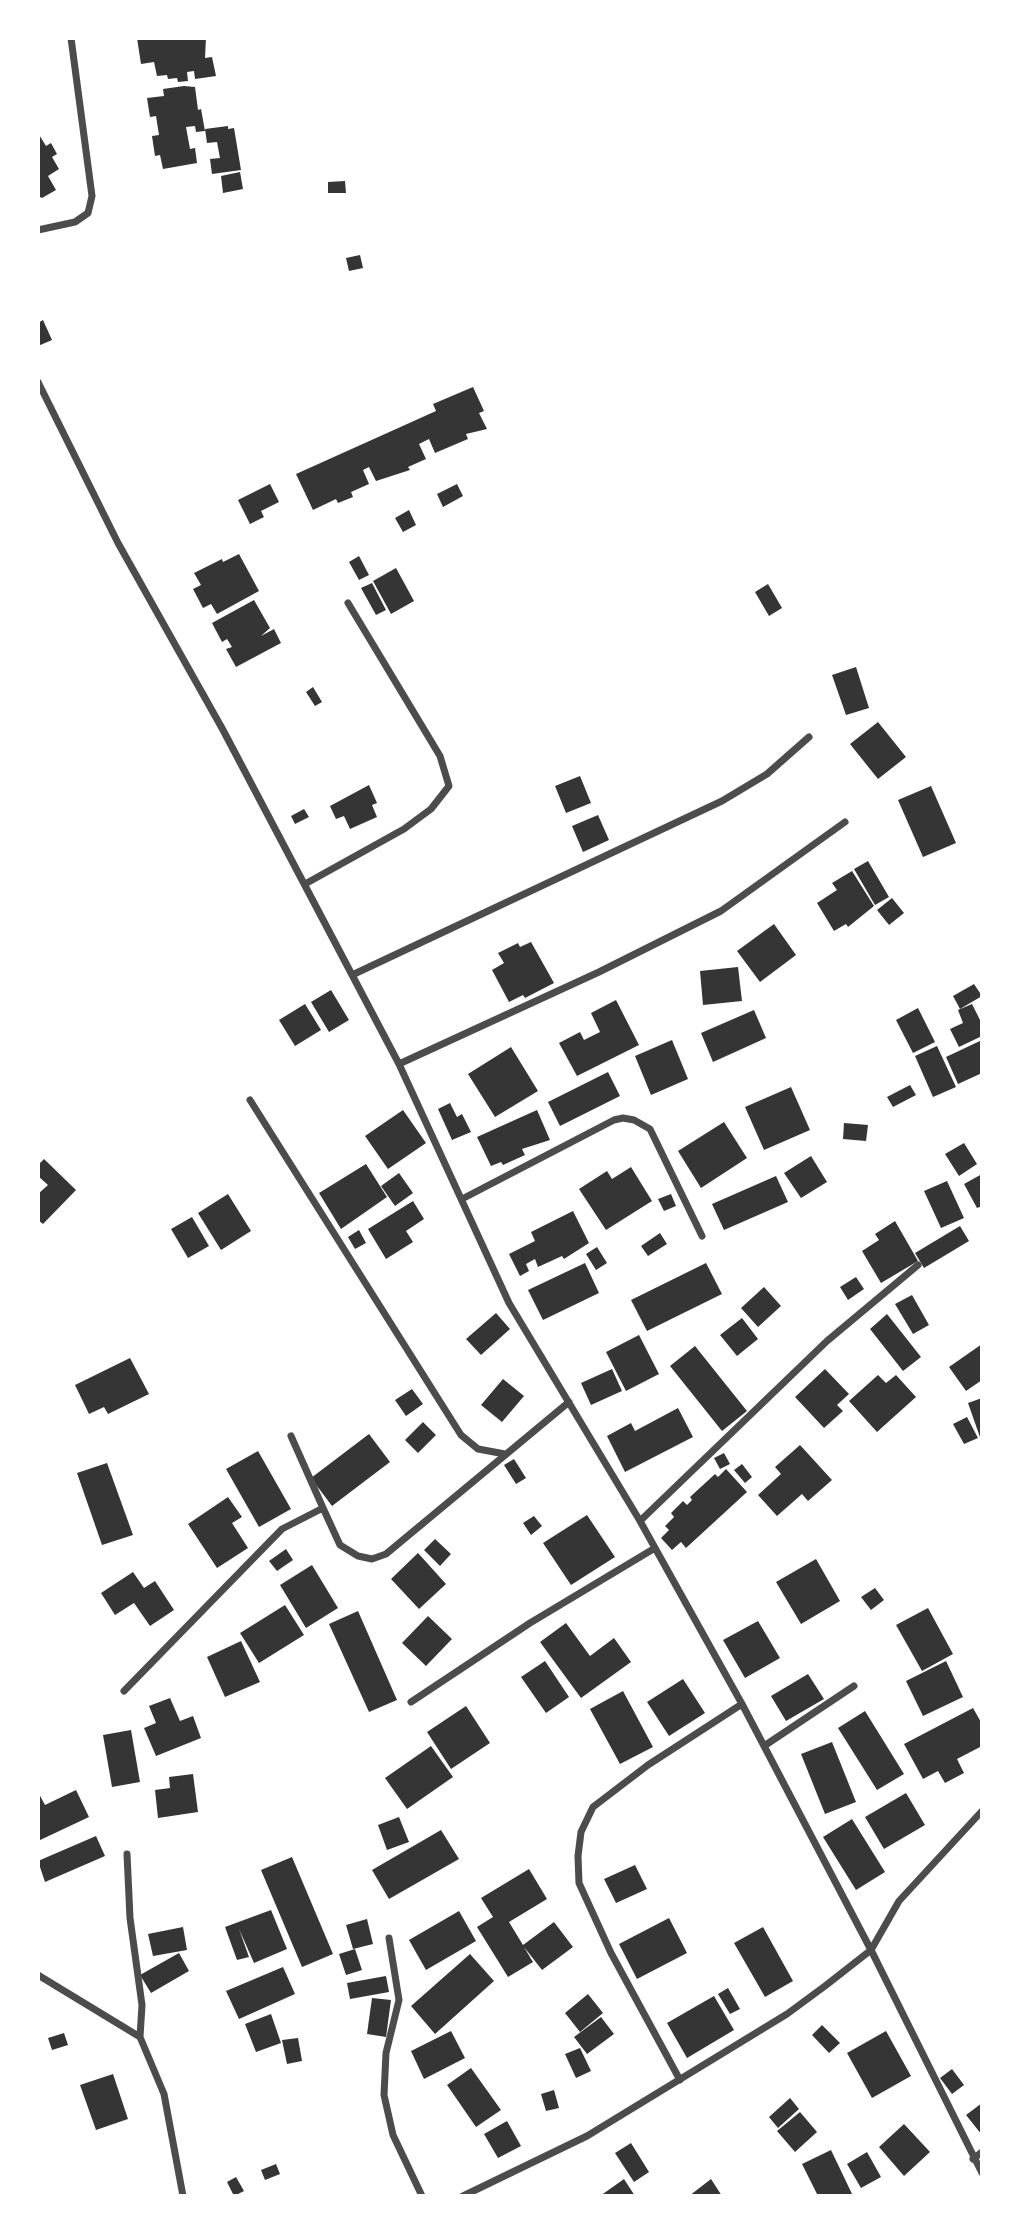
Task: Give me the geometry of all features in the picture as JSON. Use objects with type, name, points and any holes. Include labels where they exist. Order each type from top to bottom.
[{"type":"street","points":[[38,230],[75,222],[88,213],[92,196],[71,38]]},
{"type":"street","points":[[38,383],[118,543],[223,730],[399,1064],[509,1303],[640,1521],[742,1704],[871,1950],[982,2173]]},
{"type":"street","points":[[305,884],[404,829],[432,809],[449,786],[440,756],[348,603]]},
{"type":"street","points":[[352,975],[722,802],[767,774],[809,737]]},
{"type":"street","points":[[399,1064],[599,972],[721,911],[845,822]]},
{"type":"street","points":[[250,1100],[461,1435],[478,1449],[505,1454]]},
{"type":"street","points":[[462,1199],[614,1120],[623,1118],[634,1120],[650,1129],[702,1236]]},
{"type":"street","points":[[640,1521],[827,1340],[918,1265]]},
{"type":"street","points":[[290,1436],[341,1545],[358,1556],[372,1559],[400,1545],[569,1402]]},
{"type":"street","points":[[124,1691],[282,1529],[323,1508]]},
{"type":"street","points":[[411,1702],[530,1623],[655,1548]]},
{"type":"street","points":[[764,1746],[854,1686]]},
{"type":"street","points":[[680,2080],[611,1952],[579,1883],[581,1832],[593,1807],[648,1765],[742,1704]]},
{"type":"street","points":[[463,2196],[587,2136],[787,2014],[871,1950],[900,1901],[982,1811]]},
{"type":"street","points":[[127,1854],[130,1918],[142,2005],[139,2037],[164,2094],[183,2196]]},
{"type":"street","points":[[389,1938],[399,2000],[386,2053],[384,2095],[393,2135],[422,2196]]},
{"type":"street","points":[[38,1975],[139,2037]]},
{"type":"street","points":[[973,2158],[982,2152]]},
{"type":"building","points":[[137,38],[206,38],[205,58],[212,57],[216,76],[195,79],[194,71],[187,72],[188,81],[178,82],[177,78],[168,79],[167,75],[157,76],[154,62],[141,64]]},
{"type":"building","points":[[195,87],[198,110],[201,109],[205,131],[196,132],[195,126],[186,127],[190,149],[195,148],[197,163],[163,169],[160,155],[155,156],[152,136],[159,135],[156,116],[150,117],[147,98],[164,96],[163,89]]},
{"type":"building","points":[[228,126],[228,129],[234,128],[241,170],[212,174],[210,159],[220,158],[217,142],[207,143],[205,129]]},
{"type":"building","points":[[38,133],[46,146],[51,143],[57,154],[52,157],[59,169],[48,176],[56,190],[42,198],[38,196]]},
{"type":"building","points":[[240,172],[243,189],[223,193],[221,176]]},
{"type":"building","points":[[345,181],[346,193],[328,193],[328,182]]},
{"type":"building","points":[[360,255],[363,268],[349,271],[346,258]]},
{"type":"building","points":[[43,320],[52,340],[38,346],[38,323]]},
{"type":"building","points":[[473,387],[484,411],[479,413],[487,429],[466,434],[468,439],[435,453],[429,439],[419,444],[426,459],[408,467],[410,470],[376,481],[369,467],[363,470],[369,484],[351,492],[353,497],[338,503],[336,499],[313,510],[296,474],[436,411],[433,404]]},
{"type":"building","points":[[270,484],[279,502],[261,511],[264,517],[250,524],[238,500]]},
{"type":"building","points":[[457,484],[463,496],[443,507],[437,494]]},
{"type":"building","points":[[409,510],[416,525],[403,532],[395,518]]},
{"type":"building","points":[[239,554],[259,591],[217,614],[211,604],[203,608],[193,589],[201,585],[194,573]]},
{"type":"building","points":[[359,556],[369,575],[359,580],[349,562]]},
{"type":"building","points":[[396,568],[414,601],[391,614],[373,581]]},
{"type":"building","points":[[372,583],[386,610],[376,615],[361,588]]},
{"type":"building","points":[[768,584],[782,608],[769,616],[755,592]]},
{"type":"building","points":[[254,600],[270,628],[261,636],[274,629],[281,643],[236,667],[226,649],[232,647],[227,639],[222,642],[212,623]]},
{"type":"building","points":[[856,667],[869,708],[846,715],[832,675]]},
{"type":"building","points":[[313,687],[322,702],[315,706],[306,692]]},
{"type":"building","points":[[878,722],[906,757],[878,779],[850,744]]},
{"type":"building","points":[[580,776],[591,803],[566,813],[555,786]]},
{"type":"building","points":[[369,785],[377,803],[372,805],[377,817],[350,829],[344,816],[336,819],[330,806]]},
{"type":"building","points":[[931,786],[956,843],[923,857],[898,800]]},
{"type":"building","points":[[304,809],[309,817],[295,824],[291,816]]},
{"type":"building","points":[[598,815],[609,840],[583,852],[572,826]]},
{"type":"building","points":[[868,861],[889,897],[875,905],[854,869]]},
{"type":"building","points":[[852,871],[874,906],[848,927],[846,924],[834,931],[817,903],[837,890],[832,883]]},
{"type":"building","points":[[892,898],[904,913],[889,925],[877,910]]},
{"type":"building","points":[[774,924],[796,955],[760,982],[737,951]]},
{"type":"building","points":[[531,942],[554,983],[525,998],[523,995],[509,1002],[492,970],[504,963],[498,953],[518,943],[520,947]]},
{"type":"building","points":[[738,967],[742,1001],[703,1005],[700,971]]},
{"type":"building","points":[[974,984],[982,996],[960,1009],[953,996]]},
{"type":"building","points":[[331,990],[349,1020],[329,1032],[311,1002]]},
{"type":"building","points":[[616,1000],[639,1045],[577,1076],[559,1043],[580,1032],[584,1040],[600,1032],[591,1013]]},
{"type":"building","points":[[305,1004],[321,1030],[295,1046],[279,1020]]},
{"type":"building","points":[[972,1004],[982,1024],[982,1036],[959,1047],[950,1029],[963,1023],[958,1010]]},
{"type":"building","points":[[918,1008],[935,1042],[913,1053],[896,1020]]},
{"type":"building","points":[[754,1010],[766,1038],[713,1062],[701,1033]]},
{"type":"building","points":[[672,1040],[688,1079],[651,1095],[635,1056]]},
{"type":"building","points":[[982,1040],[982,1073],[958,1084],[946,1057]]},
{"type":"building","points":[[937,1046],[956,1087],[933,1097],[915,1056]]},
{"type":"building","points":[[511,1047],[538,1091],[495,1117],[468,1074]]},
{"type":"building","points":[[608,1072],[620,1096],[560,1126],[548,1102]]},
{"type":"building","points":[[910,1085],[916,1095],[893,1107],[887,1097]]},
{"type":"building","points":[[791,1087],[810,1130],[764,1150],[745,1107]]},
{"type":"building","points":[[450,1103],[457,1117],[462,1114],[471,1132],[452,1140],[438,1109]]},
{"type":"building","points":[[403,1110],[426,1143],[388,1169],[365,1136]]},
{"type":"building","points":[[537,1110],[550,1140],[522,1149],[525,1155],[503,1165],[501,1162],[491,1166],[477,1137]]},
{"type":"building","points":[[724,1122],[747,1158],[701,1188],[678,1151]]},
{"type":"building","points":[[844,1123],[868,1125],[866,1141],[843,1139]]},
{"type":"building","points":[[964,1143],[977,1164],[959,1176],[945,1154]]},
{"type":"building","points":[[811,1156],[827,1182],[801,1198],[784,1173]]},
{"type":"building","points":[[44,1159],[76,1190],[43,1224],[38,1220],[38,1194],[48,1185],[38,1176],[38,1165]]},
{"type":"building","points":[[366,1164],[387,1197],[341,1229],[319,1193]]},
{"type":"building","points":[[631,1167],[652,1201],[606,1230],[579,1189],[607,1171],[612,1179]]},
{"type":"building","points":[[399,1173],[413,1193],[395,1206],[381,1186]]},
{"type":"building","points":[[982,1174],[982,1206],[977,1208],[964,1184]]},
{"type":"building","points":[[776,1176],[788,1202],[724,1230],[712,1204]]},
{"type":"building","points":[[947,1181],[964,1218],[941,1228],[924,1191]]},
{"type":"building","points":[[228,1194],[251,1231],[221,1250],[198,1213]]},
{"type":"building","points":[[671,1194],[676,1206],[664,1211],[658,1199]]},
{"type":"building","points":[[413,1201],[424,1219],[406,1231],[413,1242],[386,1259],[368,1229]]},
{"type":"building","points":[[573,1211],[589,1243],[564,1259],[562,1256],[538,1267],[535,1259],[526,1264],[529,1271],[520,1276],[509,1254],[535,1241],[531,1232]]},
{"type":"building","points":[[192,1217],[209,1246],[188,1258],[171,1229]]},
{"type":"building","points":[[895,1221],[918,1261],[881,1283],[862,1251],[879,1240],[875,1234]]},
{"type":"building","points":[[960,1226],[969,1241],[924,1268],[915,1253]]},
{"type":"building","points":[[359,1230],[366,1243],[355,1249],[348,1237]]},
{"type":"building","points":[[660,1233],[667,1244],[648,1256],[641,1246]]},
{"type":"building","points":[[597,1247],[607,1263],[596,1270],[586,1254]]},
{"type":"building","points":[[585,1263],[599,1293],[543,1320],[528,1290]]},
{"type":"building","points":[[706,1263],[722,1294],[647,1331],[631,1300]]},
{"type":"building","points":[[856,1277],[864,1289],[848,1300],[840,1287]]},
{"type":"building","points":[[764,1287],[781,1306],[758,1327],[741,1308]]},
{"type":"building","points":[[912,1295],[929,1325],[913,1334],[895,1304]]},
{"type":"building","points":[[496,1313],[510,1329],[481,1355],[466,1339]]},
{"type":"building","points":[[887,1314],[921,1357],[903,1371],[870,1329]]},
{"type":"building","points":[[742,1318],[758,1339],[737,1356],[720,1335]]},
{"type":"building","points":[[639,1335],[659,1374],[626,1391],[606,1352]]},
{"type":"building","points":[[982,1344],[982,1380],[966,1391],[949,1367]]},
{"type":"building","points":[[695,1346],[747,1411],[722,1431],[670,1366]]},
{"type":"building","points":[[130,1358],[149,1394],[108,1414],[104,1407],[89,1414],[75,1385]]},
{"type":"building","points":[[612,1369],[622,1391],[591,1405],[581,1383]]},
{"type":"building","points":[[825,1369],[849,1394],[837,1405],[843,1411],[824,1428],[795,1397]]},
{"type":"building","points":[[878,1375],[886,1383],[896,1375],[916,1397],[877,1432],[849,1401]]},
{"type":"building","points":[[503,1379],[524,1396],[502,1422],[481,1405]]},
{"type":"building","points":[[412,1389],[423,1404],[406,1416],[395,1400]]},
{"type":"building","points":[[982,1398],[982,1440],[981,1440],[968,1403]]},
{"type":"building","points":[[678,1408],[693,1437],[625,1472],[607,1436],[631,1423],[635,1431]]},
{"type":"building","points":[[967,1417],[978,1438],[964,1444],[953,1424]]},
{"type":"building","points":[[423,1422],[436,1435],[418,1453],[405,1440]]},
{"type":"building","points":[[369,1434],[390,1462],[332,1506],[311,1478]]},
{"type":"building","points":[[800,1445],[832,1480],[808,1501],[802,1494],[777,1516],[758,1495],[781,1474],[775,1467]]},
{"type":"building","points":[[258,1451],[291,1509],[259,1527],[226,1469]]},
{"type":"building","points":[[724,1453],[730,1464],[720,1469],[714,1458]]},
{"type":"building","points":[[514,1459],[526,1478],[516,1484],[504,1465]]},
{"type":"building","points":[[107,1463],[133,1535],[102,1545],[77,1473]]},
{"type":"building","points":[[742,1464],[752,1477],[745,1483],[734,1470]]},
{"type":"building","points":[[726,1469],[747,1492],[686,1548],[681,1542],[672,1550],[661,1538],[669,1530],[665,1526],[674,1517],[671,1513],[683,1501],[687,1505],[692,1500],[690,1497],[715,1474],[718,1477]]},
{"type":"building","points":[[228,1497],[242,1517],[232,1523],[248,1548],[217,1568],[188,1524]]},
{"type":"building","points":[[587,1515],[615,1557],[571,1585],[543,1543]]},
{"type":"building","points":[[534,1516],[542,1526],[531,1535],[523,1523]]},
{"type":"building","points":[[435,1539],[451,1554],[440,1566],[424,1550]]},
{"type":"building","points":[[286,1549],[293,1560],[277,1571],[269,1561]]},
{"type":"building","points":[[418,1553],[446,1584],[419,1609],[391,1579]]},
{"type":"building","points":[[816,1559],[840,1601],[801,1624],[776,1582]]},
{"type":"building","points":[[312,1565],[338,1608],[306,1628],[280,1585]]},
{"type":"building","points":[[133,1572],[144,1588],[155,1581],[174,1610],[150,1626],[134,1603],[115,1615],[101,1593]]},
{"type":"building","points":[[875,1588],[884,1600],[871,1610],[861,1597]]},
{"type":"building","points":[[285,1605],[304,1635],[259,1663],[240,1633]]},
{"type":"building","points":[[928,1608],[953,1654],[922,1671],[896,1625]]},
{"type":"building","points":[[358,1611],[397,1700],[369,1712],[329,1624]]},
{"type":"building","points":[[428,1616],[452,1639],[426,1666],[402,1643]]},
{"type":"building","points":[[758,1621],[780,1658],[745,1678],[723,1640]]},
{"type":"building","points":[[566,1623],[590,1656],[614,1638],[631,1662],[581,1698],[540,1642]]},
{"type":"building","points":[[241,1641],[260,1682],[225,1697],[207,1657]]},
{"type":"building","points":[[545,1661],[569,1697],[546,1713],[521,1677]]},
{"type":"building","points":[[946,1661],[963,1697],[923,1716],[906,1681]]},
{"type":"building","points":[[808,1674],[824,1699],[786,1721],[771,1696]]},
{"type":"building","points":[[683,1679],[705,1713],[669,1736],[647,1702]]},
{"type":"building","points":[[623,1691],[653,1747],[620,1764],[590,1709]]},
{"type":"building","points":[[170,1698],[180,1721],[193,1716],[201,1738],[156,1756],[144,1728],[156,1723],[149,1706]]},
{"type":"building","points":[[466,1706],[490,1743],[451,1769],[427,1732]]},
{"type":"building","points":[[973,1708],[982,1724],[982,1746],[957,1759],[964,1773],[945,1783],[938,1771],[923,1779],[904,1744]]},
{"type":"building","points":[[865,1711],[904,1774],[877,1790],[838,1728]]},
{"type":"building","points":[[131,1730],[140,1782],[112,1787],[103,1735]]},
{"type":"building","points":[[832,1742],[856,1802],[825,1814],[801,1754]]},
{"type":"building","points":[[431,1746],[453,1777],[407,1809],[385,1778]]},
{"type":"building","points":[[193,1774],[198,1812],[158,1818],[155,1790],[170,1788],[169,1777]]},
{"type":"building","points":[[76,1790],[89,1817],[38,1841],[38,1792],[45,1805]]},
{"type":"building","points":[[906,1793],[925,1825],[884,1849],[865,1817]]},
{"type":"building","points":[[399,1817],[409,1842],[387,1850],[378,1825]]},
{"type":"building","points":[[852,1819],[885,1872],[856,1890],[823,1837]]},
{"type":"building","points":[[441,1830],[459,1859],[389,1899],[372,1870]]},
{"type":"building","points":[[96,1836],[105,1856],[45,1882],[38,1861]]},
{"type":"building","points":[[292,1857],[333,1954],[302,1967],[261,1870]]},
{"type":"building","points":[[635,1865],[647,1889],[616,1903],[604,1879]]},
{"type":"building","points":[[529,1869],[547,1899],[509,1922],[523,1945],[554,1922],[573,1947],[542,1970],[524,1947],[533,1962],[508,1977],[477,1927],[493,1917],[481,1898]]},
{"type":"building","points":[[271,1910],[287,1949],[254,1963],[239,1929],[249,1957],[237,1960],[225,1927]]},
{"type":"building","points":[[459,1911],[476,1941],[426,1970],[409,1940]]},
{"type":"building","points":[[669,1918],[687,1953],[637,1979],[619,1944]]},
{"type":"building","points":[[367,1919],[373,1944],[353,1949],[346,1925]]},
{"type":"building","points":[[183,1927],[187,1950],[153,1956],[148,1934]]},
{"type":"building","points":[[763,1927],[793,1981],[765,1997],[734,1943]]},
{"type":"building","points":[[355,1949],[362,1970],[346,1975],[339,1954]]},
{"type":"building","points":[[179,1953],[189,1971],[151,1993],[140,1975]]},
{"type":"building","points":[[470,1954],[494,1981],[435,2034],[411,2006]]},
{"type":"building","points":[[283,1967],[295,1994],[239,2019],[226,1991]]},
{"type":"building","points":[[386,1976],[389,1992],[350,1999],[347,1983]]},
{"type":"building","points":[[728,1988],[740,2009],[730,2014],[718,1994]]},
{"type":"building","points":[[588,1994],[603,2013],[580,2032],[565,2013]]},
{"type":"building","points":[[714,1996],[734,2030],[687,2058],[667,2023]]},
{"type":"building","points":[[372,1998],[391,2000],[386,2037],[367,2034]]},
{"type":"building","points":[[271,2014],[281,2043],[256,2052],[245,2024]]},
{"type":"building","points":[[601,2017],[614,2034],[587,2054],[574,2037]]},
{"type":"building","points":[[822,2025],[840,2043],[829,2053],[812,2035]]},
{"type":"building","points":[[451,2031],[465,2058],[424,2079],[411,2051]]},
{"type":"building","points":[[886,2031],[911,2076],[872,2098],[847,2053]]},
{"type":"building","points":[[64,2033],[68,2045],[52,2050],[48,2038]]},
{"type":"building","points":[[298,2038],[302,2061],[287,2064],[282,2040]]},
{"type":"building","points":[[580,2048],[591,2071],[576,2078],[565,2054]]},
{"type":"building","points":[[471,2068],[501,2110],[476,2127],[447,2085]]},
{"type":"building","points":[[952,2069],[964,2085],[952,2094],[940,2078]]},
{"type":"building","points":[[113,2074],[128,2119],[96,2130],[80,2085]]},
{"type":"building","points":[[554,2090],[559,2108],[546,2111],[541,2094]]},
{"type":"building","points":[[790,2098],[799,2109],[778,2128],[769,2117]]},
{"type":"building","points":[[982,2103],[982,2135],[966,2115]]},
{"type":"building","points":[[800,2112],[817,2132],[795,2152],[777,2131]]},
{"type":"building","points":[[507,2121],[521,2146],[498,2158],[484,2134]]},
{"type":"building","points":[[904,2124],[930,2152],[904,2176],[879,2147]]},
{"type":"building","points":[[631,2143],[649,2172],[634,2182],[615,2153]]},
{"type":"building","points":[[831,2150],[853,2196],[818,2196],[802,2164]]},
{"type":"building","points":[[867,2152],[881,2177],[861,2188],[847,2164]]},
{"type":"building","points":[[276,2164],[280,2174],[265,2180],[261,2170]]},
{"type":"building","points":[[236,2177],[244,2191],[234,2196],[227,2182]]},
{"type":"building","points":[[624,2179],[635,2196],[600,2196]]},
{"type":"building","points":[[711,2179],[722,2196],[689,2196]]}]
